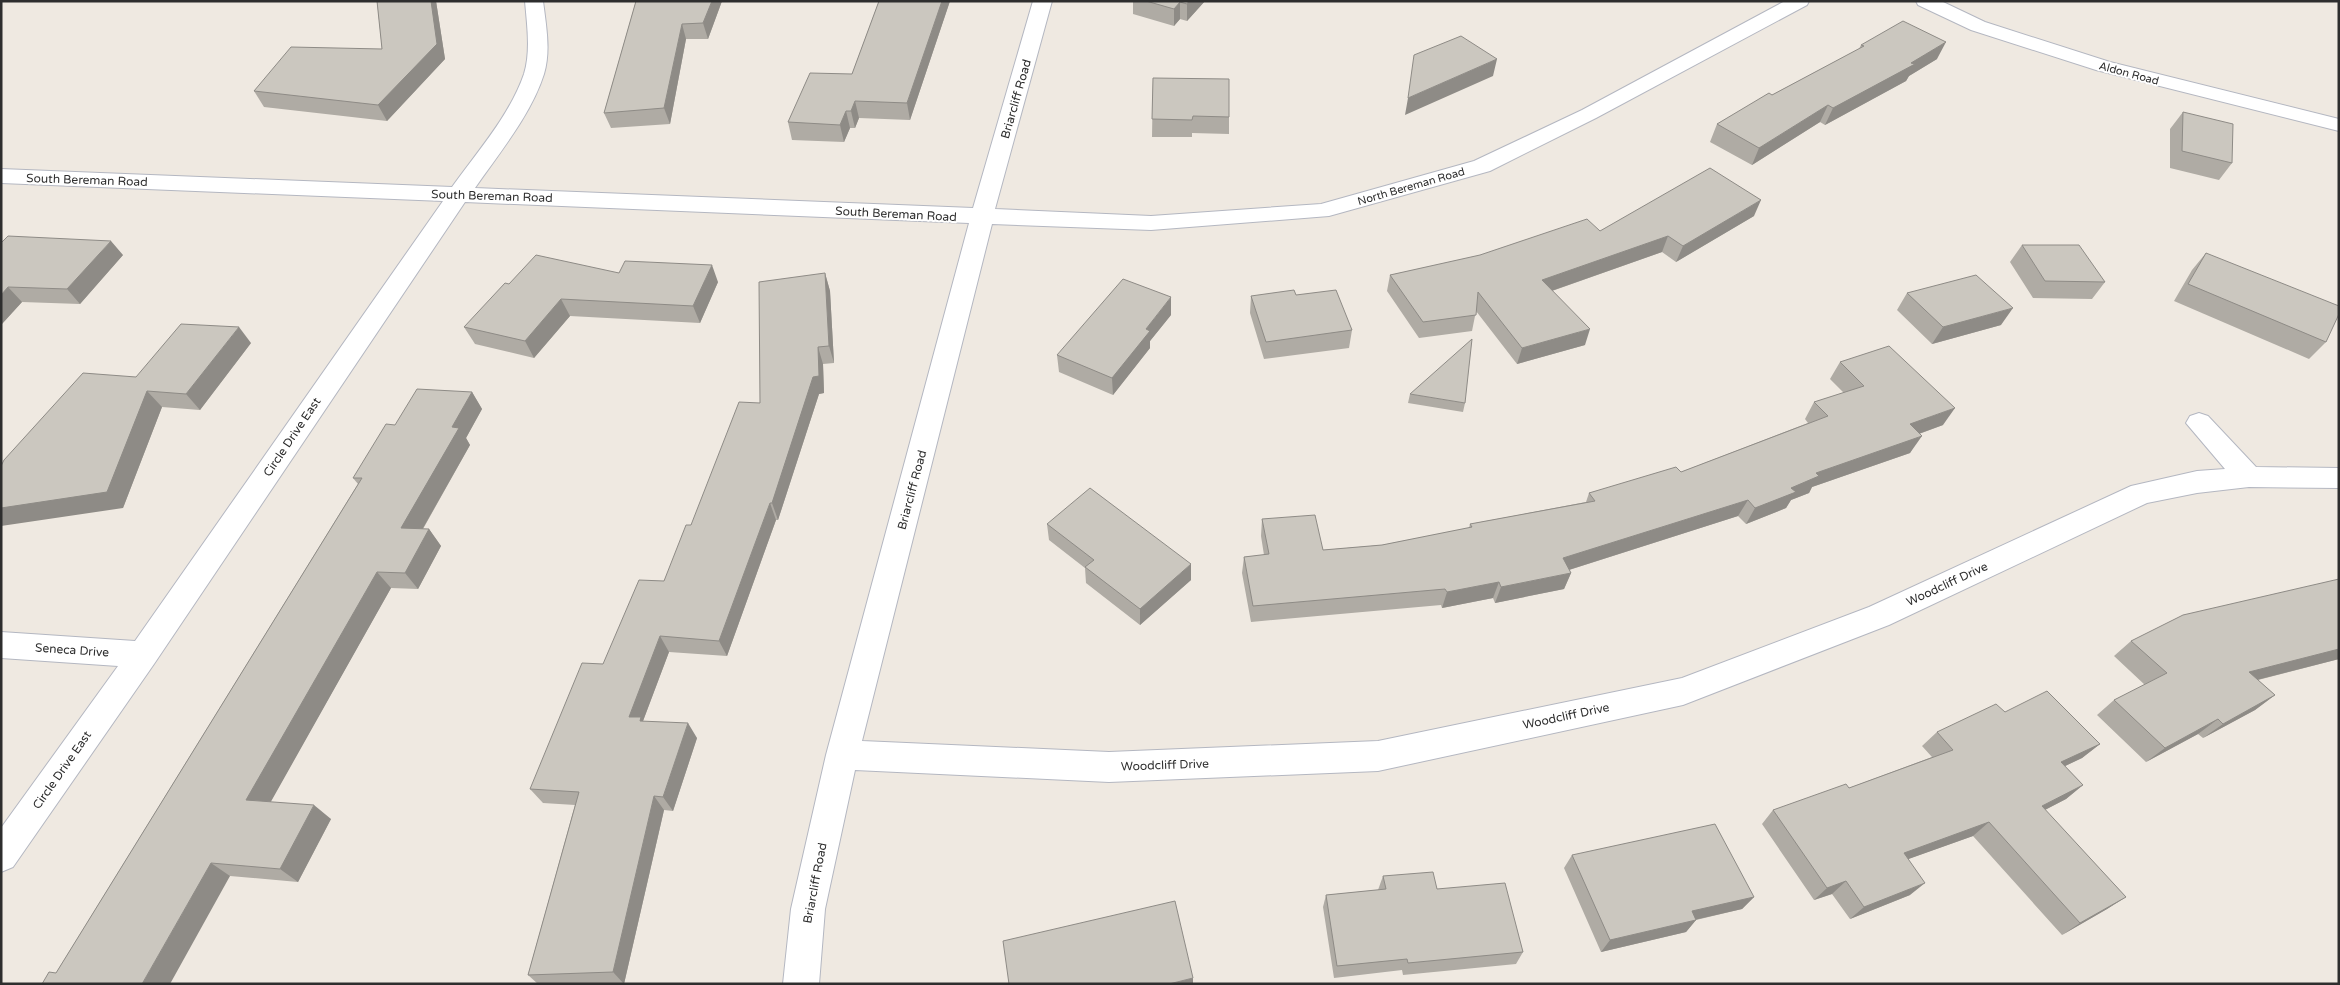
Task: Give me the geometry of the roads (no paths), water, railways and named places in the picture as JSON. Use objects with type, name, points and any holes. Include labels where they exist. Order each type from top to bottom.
[{"type":"street","name":"Circle Drive East","points":[[1,856],[142,655],[516,110],[534,73],[538,39],[534,1]]},
{"type":"street","name":"Briarcliff Road","points":[[801,984],[808,909],[842,755],[982,217],[1043,1]]},
{"type":"street","name":"North Bereman Road","points":[[982,217],[1150,223],[1321,212],[1482,166],[1589,114],[1800,1]]},
{"type":"street","name":"Aldon Road","points":[[1925,1],[1978,26],[2103,66],[2339,125]]},
{"type":"street","name":"South Bereman Road","points":[[1,176],[982,217]]},
{"type":"street","points":[[2199,423],[2249,477]]},
{"type":"street","name":"Woodcliff Drive","points":[[842,755],[1109,767],[1378,756],[1683,691],[1880,616],[2141,494],[2197,482],[2249,477],[2339,478]]},
{"type":"street","name":"Seneca Drive","points":[[1,645],[142,655]]}]
